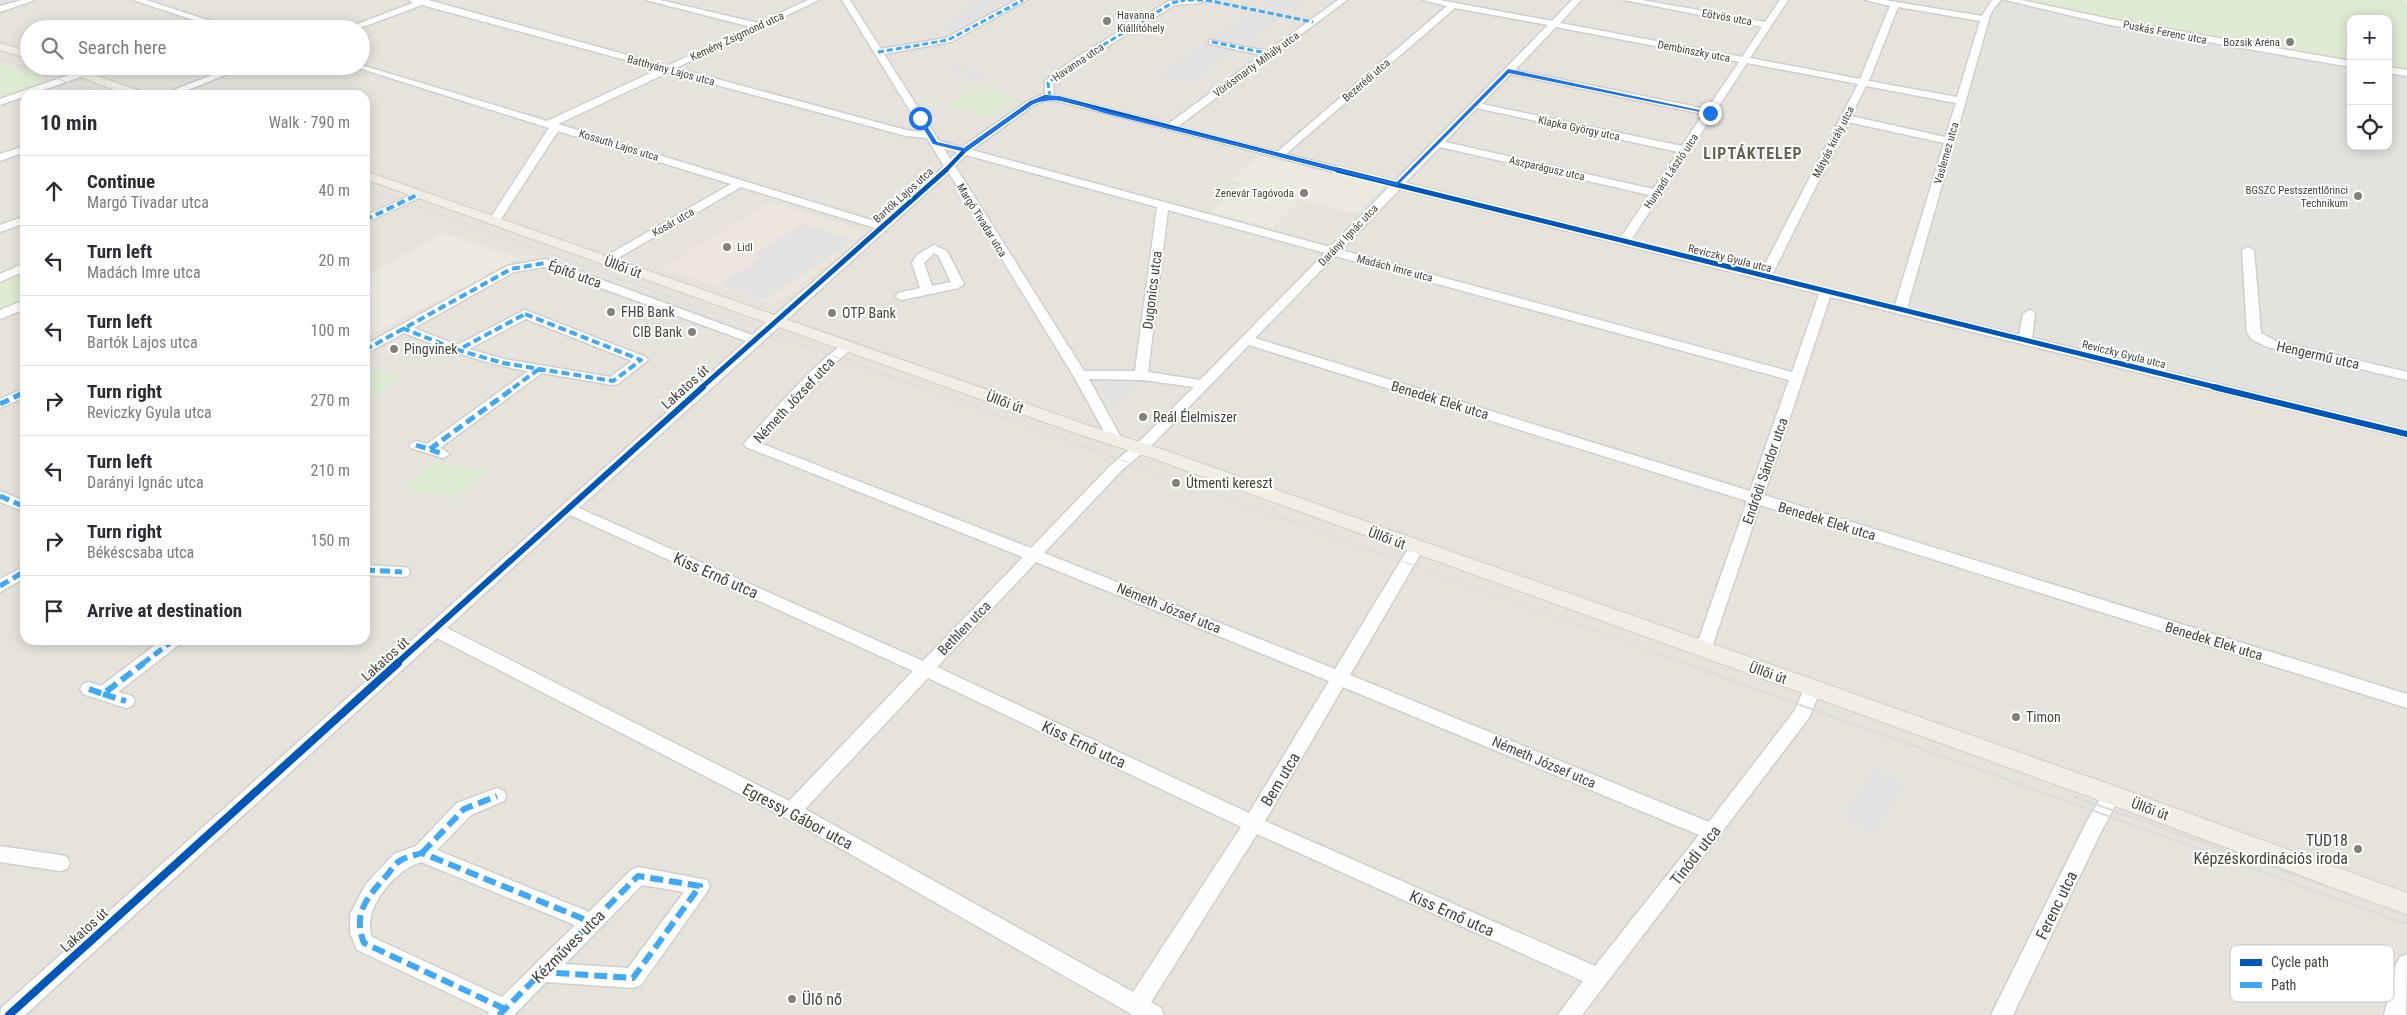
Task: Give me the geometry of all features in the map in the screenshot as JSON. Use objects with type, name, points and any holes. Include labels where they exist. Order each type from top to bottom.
[{"type":"main road","points":[[0,46],[20,53]]},
{"type":"main road","points":[[83,75],[125,90]]},
{"type":"main road","name":"Üllői út","points":[[370,177],[1084,430],[1140,448],[2112,795],[2407,904]]},
{"type":"street","points":[[0,9],[30,0]]},
{"type":"street","points":[[136,0],[202,20]]},
{"type":"street","points":[[650,0],[758,26]]},
{"type":"street","name":"Kemény Zsigmond utca","points":[[553,125],[815,0]]},
{"type":"street","name":"Margó Tivadar utca","points":[[846,0],[1080,375],[1116,441]]},
{"type":"street","points":[[878,52],[948,40],[1023,0]]},
{"type":"street","points":[[1187,0],[1202,1]]},
{"type":"street","name":"Havanna utca","points":[[1050,97],[1048,83],[1077,61],[1172,3],[1187,0]]},
{"type":"street","name":"Vörösmarty Mihály utca","points":[[1169,128],[1343,0]]},
{"type":"street","name":"Dembinszky utca","points":[[1427,0],[1961,101]]},
{"type":"street","name":"Darányi Ignác utca","points":[[1140,448],[1203,386],[1577,0]]},
{"type":"street","name":"Eötvös utca","points":[[1628,0],[1768,24]]},
{"type":"street","points":[[1676,9],[1683,0]]},
{"type":"street","name":"Hunyadi László utca","points":[[1624,241],[1784,0]]},
{"type":"street","points":[[1869,0],[1985,19]]},
{"type":"street","name":"Vaslemez utca","points":[[1900,310],[1985,19],[1988,10],[1997,0]]},
{"type":"street","name":"Puskás Ferenc utca","points":[[2010,0],[2110,22],[2347,63]]},
{"type":"street","points":[[370,21],[421,1]]},
{"type":"street","name":"Batthyány Lajos utca","points":[[421,1],[667,69],[932,139]]},
{"type":"street","name":"Bezerédi utca","points":[[1279,155],[1453,5]]},
{"type":"street","name":"Mátyás király utca","points":[[1765,277],[1862,83],[1895,5]]},
{"type":"street","points":[[1212,42],[1271,54]]},
{"type":"street","name":"Kossuth Lajos utca","points":[[370,70],[553,125],[882,228]]},
{"type":"street","points":[[1508,71],[1710,113]]},
{"type":"street","points":[[2392,71],[2407,74]]},
{"type":"street","points":[[34,90],[77,75]]},
{"type":"street","points":[[179,90],[220,75]]},
{"type":"street","points":[[0,102],[20,95]]},
{"type":"street","name":"Reviczky Gyula utca","points":[[1050,97],[1765,277],[2407,434]]},
{"type":"street","name":"Bartók Lajos utca","points":[[778,321],[882,228],[965,150],[1032,103],[1050,97]]},
{"type":"street","name":"Klapka György utca","points":[[1475,105],[1684,150]]},
{"type":"street","points":[[1845,118],[1950,141]]},
{"type":"street","points":[[495,220],[553,125]]},
{"type":"street","name":"Madách Imre utca","points":[[932,139],[965,150],[1163,205],[1798,378]]},
{"type":"street","name":"Aszparágusz utca","points":[[1438,142],[1656,193]]},
{"type":"street","points":[[0,158],[20,151]]},
{"type":"street","name":"Kosár utca","points":[[605,261],[741,183]]},
{"type":"street","points":[[370,218],[419,194]]},
{"type":"street","name":"Dugonics utca","points":[[1141,376],[1163,205]]},
{"type":"street","points":[[0,229],[20,221]]},
{"type":"street","name":"Hengermű utca","points":[[2248,250],[2253,332],[2256,336],[2272,344],[2407,376]]},
{"type":"street","name":"Építő utca","points":[[370,347],[511,269],[544,263],[754,340]]},
{"type":"street","points":[[0,278],[20,269]]},
{"type":"street","points":[[902,296],[927,290]]},
{"type":"street","name":"Endrődi Sándor utca","points":[[1703,650],[1826,292]]},
{"type":"street","points":[[2,313],[20,306]]},
{"type":"street","points":[[402,328],[458,350],[503,363],[613,381],[641,360],[524,314],[458,350]]},
{"type":"street","points":[[2025,340],[2029,314]]},
{"type":"street","name":"Lakatos út","points":[[9,1015],[754,340],[778,321]]},
{"type":"street","name":"Benedek Elek utca","points":[[1247,340],[2407,701]]},
{"type":"street","name":"Németh József utca","points":[[849,346],[829,361],[751,444],[1035,554],[1713,832]]},
{"type":"street","points":[[430,449],[539,369]]},
{"type":"street","points":[[1080,375],[1141,376],[1188,381],[1203,386]]},
{"type":"street","points":[[0,404],[20,394]]},
{"type":"street","points":[[1084,430],[1103,417]]},
{"type":"street","name":"Bethlen utca","points":[[790,811],[1116,468],[1140,448]]},
{"type":"street","points":[[0,496],[20,505]]},
{"type":"street","name":"Kiss Ernő utca","points":[[569,509],[924,669],[1253,824],[1599,978]]},
{"type":"street","name":"Bem utca","points":[[1136,1006],[1253,824],[1341,678],[1416,548]]},
{"type":"street","points":[[370,570],[402,572]]},
{"type":"street","points":[[0,586],[20,574]]},
{"type":"street","name":"Egressy Gábor utca","points":[[436,630],[790,811],[1154,1015]]},
{"type":"street","points":[[126,701],[96,691],[166,645]]},
{"type":"street","name":"Tinódi utca","points":[[1569,1015],[1713,832],[1803,713],[1812,689]]},
{"type":"street","name":"Ferenc utca","points":[[2002,1015],[2094,827],[2112,795]]},
{"type":"street","points":[[497,796],[464,809],[422,852],[401,859],[368,895],[358,920],[359,934],[364,943],[502,1012]]},
{"type":"street","points":[[422,852],[591,922]]},
{"type":"street","points":[[0,854],[60,863]]},
{"type":"street","name":"Kézműves utca","points":[[502,1012],[591,922],[638,876],[700,886],[633,978],[542,972]]},
{"type":"street","points":[[2395,1015],[2407,964]]},
{"type":"shaded area","points":[[0,0],[1998,0],[2407,432],[2407,1015],[0,1015]]},
{"type":"shaded area","points":[[978,0],[1018,0],[957,34],[936,29],[967,12],[960,10]]},
{"type":"shaded area","points":[[1267,0],[1309,0],[1287,15],[1254,9]]},
{"type":"shaded area","points":[[1998,0],[2020,0],[2347,61],[2347,150],[2392,150],[2392,69],[2407,71],[2407,432],[1908,308]]},
{"type":"shaded area","points":[[1250,12],[1284,18],[1190,83],[1156,75]]},
{"type":"shaded area","points":[[956,65],[989,74],[973,83],[968,75],[944,73]]},
{"type":"shaded area","name":"Zenevár Tagóvoda","points":[[1259,155],[1384,186],[1357,214],[1300,200],[1272,228],[1211,212],[1242,183],[1231,180]]},
{"type":"shaded area","points":[[770,202],[867,232],[775,305],[661,268]]},
{"type":"shaded area","points":[[803,224],[856,240],[764,300],[719,285],[759,258],[751,255]]},
{"type":"shaded area","points":[[442,233],[519,258],[370,335],[370,274]]},
{"type":"shaded area","points":[[601,279],[742,329],[730,337],[587,287]]},
{"type":"shaded area","points":[[1108,380],[1141,380],[1110,411],[1103,387]]},
{"type":"shaded area","points":[[1874,767],[1907,785],[1874,835],[1841,816]]},
{"type":"green space","name":"Bozsik Aréna","points":[[2020,0],[2403,0],[2407,2],[2407,71],[2392,69],[2392,15],[2347,15],[2347,61],[2190,35]]},
{"type":"green space","points":[[0,62],[20,69],[20,75],[36,75],[52,81],[26,90],[20,90],[20,92],[0,99]]},
{"type":"green space","points":[[981,87],[1020,97],[986,117],[947,106]]},
{"type":"green space","points":[[20,271],[20,302],[0,311],[0,280]]},
{"type":"green space","points":[[374,369],[402,377],[370,399],[370,372]]},
{"type":"green space","points":[[435,462],[489,471],[456,498],[401,489]]},
{"type":"tram line","points":[[0,59],[20,66]]},
{"type":"tram line","points":[[47,75],[90,90]]},
{"type":"tram line","points":[[370,189],[1687,664]]},
{"type":"tram line","points":[[1684,663],[2407,924]]},
{"type":"tram line","points":[[2075,797],[2407,915]]},
{"type":"marked path","points":[[878,52],[948,40],[1023,0]]},
{"type":"marked path","points":[[1050,97],[1048,83],[1077,61],[1172,3],[1185,0]]},
{"type":"marked path","points":[[1188,0],[1204,0]]},
{"type":"marked path","points":[[1206,0],[1313,22]]},
{"type":"marked path","points":[[1212,42],[1271,54]]},
{"type":"marked path","points":[[370,218],[419,194]]},
{"type":"marked path","points":[[370,347],[511,269],[545,263]]},
{"type":"marked path","points":[[402,328],[458,350],[503,363],[613,381],[641,360],[525,314],[458,350]]},
{"type":"marked path","points":[[430,449],[539,369]]},
{"type":"marked path","points":[[0,404],[20,394]]},
{"type":"marked path","points":[[416,445],[443,454]]},
{"type":"marked path","points":[[0,496],[20,505]]},
{"type":"marked path","points":[[370,570],[402,572]]},
{"type":"marked path","points":[[0,586],[20,574]]},
{"type":"marked path","points":[[89,689],[103,694],[167,645]]},
{"type":"marked path","points":[[103,694],[126,701]]},
{"type":"marked path","points":[[422,853],[464,809],[497,796]]},
{"type":"marked path","points":[[505,1009],[364,943],[359,923],[363,906],[373,890],[396,864],[405,858],[422,853],[591,922]]},
{"type":"marked path","points":[[499,1015],[638,876],[700,886],[633,978],[542,972]]},
{"type":"cycle path","points":[[9,1015],[760,335],[932,184],[965,150],[1021,112],[1031,103],[1045,97],[1058,98],[1106,112],[1826,292],[2407,434]]},
{"type":"place","name":"Havanna Kiállítóhely","points":[[1107,21]]},
{"type":"place","name":"Bozsik Aréna","points":[[2290,42]]},
{"type":"place","name":"Zenevár Tagóvoda","points":[[1304,193]]},
{"type":"place","name":"BGSZC Pestszentlőrinci Technikum","points":[[2358,196]]},
{"type":"place","name":"Lidl","points":[[727,247]]},
{"type":"place","name":"FHB Bank","points":[[611,312]]},
{"type":"place","name":"OTP Bank","points":[[832,313]]},
{"type":"place","name":"CIB Bank","points":[[692,332]]},
{"type":"place","name":"Pingvinek","points":[[394,349]]},
{"type":"place","name":"Reál Élelmiszer","points":[[1143,417]]},
{"type":"place","name":"Útmenti kereszt","points":[[1176,483]]},
{"type":"place","name":"Timon","points":[[2016,717]]},
{"type":"place","name":"TUD18 Képzéskordinációs iroda","points":[[2358,849]]},
{"type":"place","name":"Ülő nő","points":[[792,999]]},
{"type":"district","name":"LIPTÁKTELEP","points":[[1753,153]]},
{"type":"route","points":[[920,118],[935,143],[965,150],[1038,99],[1045,97],[1058,98],[1082,106],[1397,185],[1508,71],[1710,113]]}]
